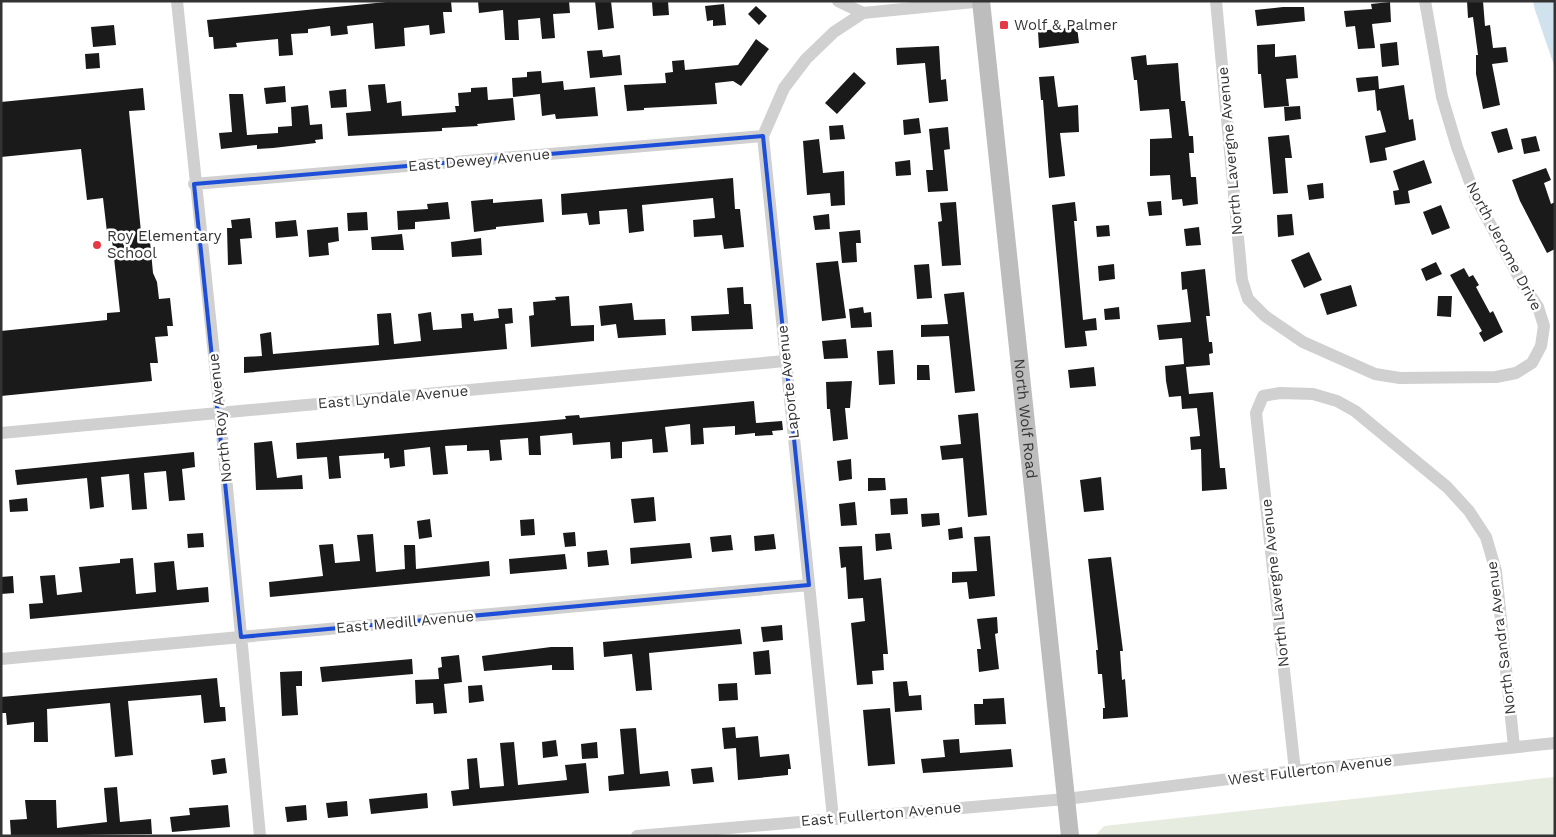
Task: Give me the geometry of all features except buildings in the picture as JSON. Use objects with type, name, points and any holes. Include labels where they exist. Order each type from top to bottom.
[{"type":"main road","name":"North Wolf Road","points":[[982,1],[1070,836]]},
{"type":"street","name":"North Roy Avenue","points":[[177,1],[194,184],[220,413],[260,836]]},
{"type":"street","points":[[838,1],[863,13],[982,1]]},
{"type":"street","name":"North Lavergne Avenue","points":[[1216,1],[1242,280],[1248,299],[1266,316],[1303,342],[1375,374],[1400,378],[1496,377],[1516,373],[1532,362],[1541,346]]},
{"type":"street","name":"North Jerome Drive","points":[[1426,1],[1442,97],[1457,147],[1480,203],[1523,285],[1538,307],[1544,326],[1541,346]]},
{"type":"street","name":"Laporte Avenue","points":[[833,818],[785,361],[764,136],[784,88],[806,59],[834,32],[863,13]]},
{"type":"street","name":"East Dewey Avenue","points":[[194,184],[764,136]]},
{"type":"street","name":"East Lyndale Avenue","points":[[1,433],[785,361]]},
{"type":"street","name":"North Sandra Avenue","points":[[1264,396],[1280,392],[1313,394],[1337,401],[1355,411],[1447,487],[1469,511],[1486,537],[1496,571],[1514,747]]},
{"type":"street","name":"North Lavergne Avenue","points":[[1264,396],[1256,413],[1295,771]]},
{"type":"street","name":"East Medill Avenue","points":[[1,659],[809,585]]},
{"type":"street","name":"West Fullerton Avenue","points":[[1066,799],[1295,771],[1555,743]]},
{"type":"street","name":"East Fullerton Avenue","points":[[637,836],[1066,799]]},
{"type":"highlighted area","points":[[763,136],[809,585],[241,637],[194,184]]},
{"type":"shaded area","points":[[1555,777],[1555,836],[1095,836],[1104,826]]},
{"type":"water","points":[[1533,1],[1555,1],[1555,68],[1535,10]]},
{"type":"place","name":"Wolf & Palmer","points":[[1004,25]]},
{"type":"place","name":"Roy Elementary School","points":[[97,245]]}]
